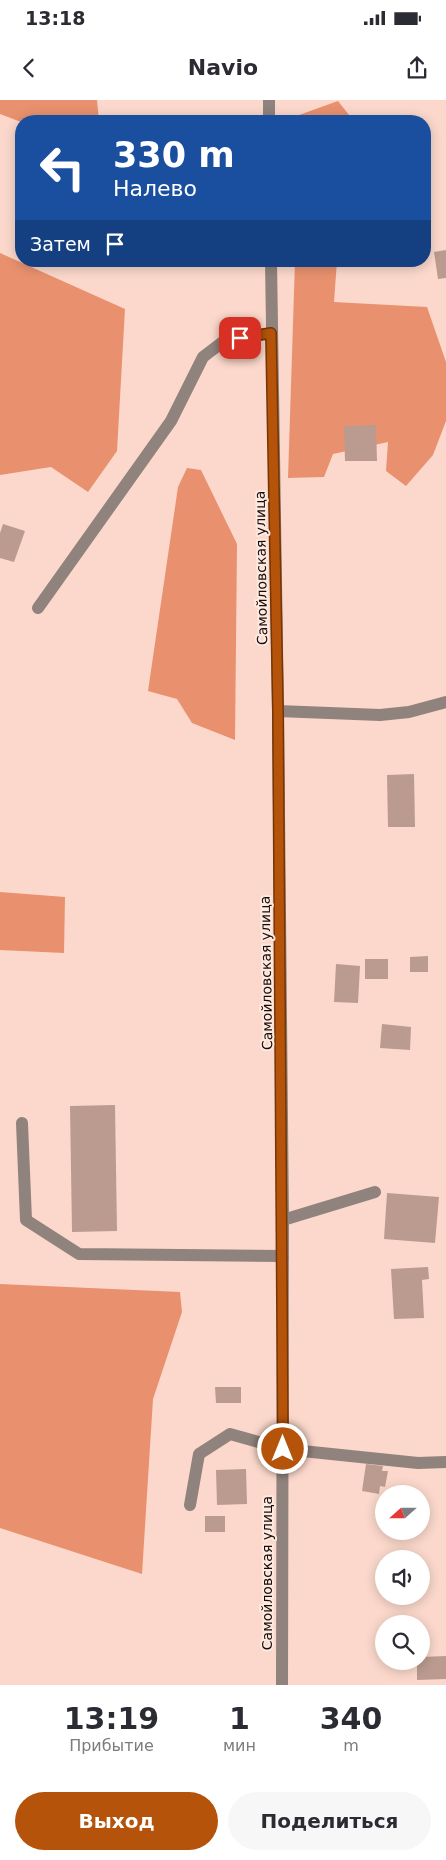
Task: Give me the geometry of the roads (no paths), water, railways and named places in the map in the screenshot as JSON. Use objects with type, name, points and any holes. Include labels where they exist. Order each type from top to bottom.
[{"type":"street","points":[[269,100],[269,115]]},
{"type":"street","name":"Самойловская улица","points":[[271,267],[283,1220],[282,1685]]},
{"type":"street","points":[[38,608],[171,421],[203,357],[224,341],[271,333]]},
{"type":"street","points":[[278,711],[380,715],[409,712],[446,702]]},
{"type":"street","points":[[22,1123],[26,1220],[79,1254],[283,1256]]},
{"type":"street","points":[[283,1220],[375,1192]]},
{"type":"street","points":[[190,1505],[199,1454],[230,1434],[283,1449],[418,1463],[446,1462]]}]
